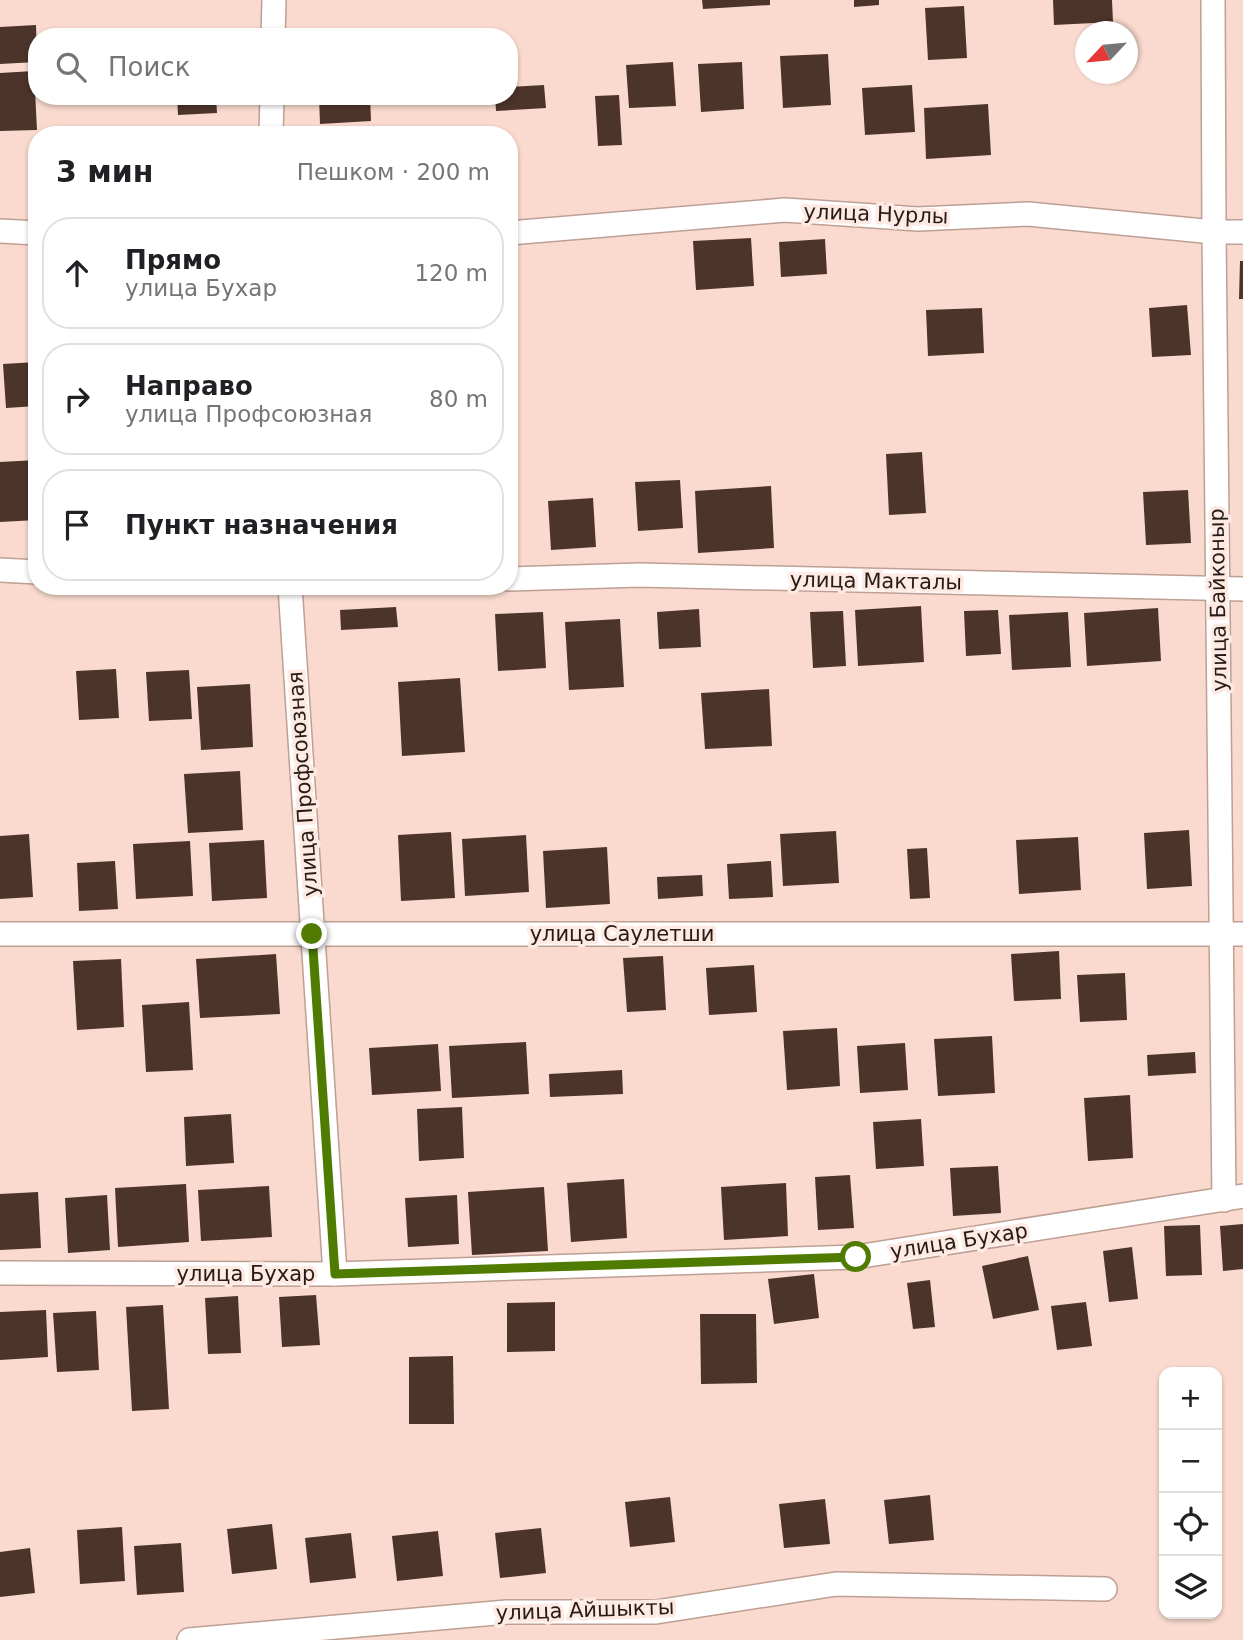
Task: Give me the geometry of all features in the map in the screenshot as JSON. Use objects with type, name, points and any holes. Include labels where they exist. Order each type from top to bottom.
[{"type":"street","points":[[273,28],[274,0]]},
{"type":"street","name":"улица Байконыр","points":[[1213,0],[1218,589],[1232,934],[1234,1198]]},
{"type":"street","points":[[271,126],[272,105]]},
{"type":"street","name":"улица Нурлы","points":[[518,232],[785,210],[918,219],[1028,214],[1214,232],[1243,232]]},
{"type":"street","points":[[0,231],[28,233]]},
{"type":"street","points":[[0,570],[28,572]]},
{"type":"street","name":"улица Макталы","points":[[518,579],[640,575],[1243,589]]},
{"type":"street","name":"улица Профсоюзная","points":[[291,595],[335,1274]]},
{"type":"street","name":"улица Саулетши","points":[[0,934],[1232,934]]},
{"type":"street","name":"улица Бухар","points":[[0,1273],[335,1274],[856,1257],[1234,1198]]},
{"type":"street","name":"улица Айшыкты","points":[[189,1640],[507,1612],[656,1612],[836,1584],[1105,1590]]},
{"type":"building","points":[[702,0],[770,0],[770,5],[703,9]]},
{"type":"building","points":[[854,0],[879,0],[879,5],[854,7]]},
{"type":"building","points":[[1053,0],[1112,0],[1113,21],[1075,21],[1075,24],[1054,25]]},
{"type":"building","points":[[964,6],[967,58],[928,60],[925,8]]},
{"type":"building","points":[[36,25],[36,28],[28,28],[28,62],[0,64],[0,27]]},
{"type":"building","points":[[828,54],[831,105],[783,108],[780,56]]},
{"type":"building","points":[[673,62],[676,106],[629,108],[626,65]]},
{"type":"building","points":[[742,62],[744,109],[701,112],[698,64]]},
{"type":"building","points":[[28,71],[28,105],[36,105],[37,126],[28,126],[28,130],[0,131],[0,73]]},
{"type":"building","points":[[544,85],[546,108],[496,111],[496,105],[518,105],[518,86]]},
{"type":"building","points":[[912,85],[915,132],[865,135],[862,88]]},
{"type":"building","points":[[619,95],[622,145],[598,146],[595,96]]},
{"type":"building","points":[[988,104],[991,155],[926,159],[924,108]]},
{"type":"building","points":[[177,105],[217,105],[217,113],[178,115]]},
{"type":"building","points":[[319,105],[370,105],[371,121],[320,124]]},
{"type":"building","points":[[751,238],[754,286],[696,290],[693,241]]},
{"type":"building","points":[[825,239],[827,274],[781,277],[779,242]]},
{"type":"building","points":[[1240,261],[1243,261],[1243,299],[1239,299]]},
{"type":"building","points":[[1187,305],[1191,355],[1152,357],[1149,308]]},
{"type":"building","points":[[982,308],[984,353],[928,356],[926,310]]},
{"type":"building","points":[[28,363],[28,407],[6,408],[3,364]]},
{"type":"building","points":[[922,452],[926,513],[889,515],[886,454]]},
{"type":"building","points":[[28,460],[28,520],[0,522],[0,462]]},
{"type":"building","points":[[680,480],[683,528],[638,531],[635,482]]},
{"type":"building","points":[[771,486],[774,548],[698,553],[695,491]]},
{"type":"building","points":[[1188,490],[1191,543],[1146,545],[1143,492]]},
{"type":"building","points":[[593,498],[596,547],[551,550],[548,501]]},
{"type":"building","points":[[921,606],[924,662],[858,666],[855,610]]},
{"type":"building","points":[[396,607],[398,627],[341,630],[340,610]]},
{"type":"building","points":[[1158,608],[1161,661],[1087,666],[1084,613]]},
{"type":"building","points":[[699,609],[701,647],[659,649],[657,612]]},
{"type":"building","points":[[998,610],[1001,654],[966,656],[964,611]]},
{"type":"building","points":[[843,611],[846,666],[813,668],[810,612]]},
{"type":"building","points":[[543,612],[546,668],[498,671],[495,614]]},
{"type":"building","points":[[1068,612],[1071,667],[1012,670],[1009,615]]},
{"type":"building","points":[[620,619],[624,687],[569,690],[565,622]]},
{"type":"building","points":[[116,669],[119,718],[79,720],[76,671]]},
{"type":"building","points":[[189,670],[192,719],[149,721],[146,672]]},
{"type":"building","points":[[460,678],[465,752],[402,756],[398,682]]},
{"type":"building","points":[[250,684],[253,747],[201,750],[197,687]]},
{"type":"building","points":[[769,689],[772,746],[705,749],[701,693]]},
{"type":"building","points":[[240,771],[243,830],[188,833],[184,774]]},
{"type":"building","points":[[1189,830],[1192,886],[1147,889],[1144,833]]},
{"type":"building","points":[[836,831],[839,883],[783,886],[780,834]]},
{"type":"building","points":[[451,832],[455,898],[401,901],[398,835]]},
{"type":"building","points":[[29,834],[33,897],[0,899],[0,836]]},
{"type":"building","points":[[526,835],[529,892],[465,896],[462,839]]},
{"type":"building","points":[[1078,837],[1081,890],[1019,894],[1016,840]]},
{"type":"building","points":[[264,840],[267,898],[212,901],[209,843]]},
{"type":"building","points":[[190,841],[193,896],[136,899],[133,844]]},
{"type":"building","points":[[607,847],[610,904],[546,908],[543,851]]},
{"type":"building","points":[[927,848],[930,898],[910,899],[907,849]]},
{"type":"building","points":[[115,861],[118,909],[79,911],[77,863]]},
{"type":"building","points":[[771,861],[773,897],[729,899],[727,864]]},
{"type":"building","points":[[702,875],[703,896],[658,899],[657,877]]},
{"type":"building","points":[[1059,951],[1061,999],[1014,1001],[1011,954]]},
{"type":"building","points":[[276,954],[280,1014],[200,1018],[196,959]]},
{"type":"building","points":[[663,956],[666,1010],[627,1012],[623,958]]},
{"type":"building","points":[[121,959],[124,1027],[77,1030],[73,961]]},
{"type":"building","points":[[754,965],[757,1012],[709,1015],[706,968]]},
{"type":"building","points":[[1125,973],[1127,1020],[1080,1022],[1077,975]]},
{"type":"building","points":[[189,1002],[193,1070],[146,1072],[142,1005]]},
{"type":"building","points":[[837,1028],[840,1086],[787,1090],[783,1031]]},
{"type":"building","points":[[992,1036],[995,1093],[938,1096],[934,1039]]},
{"type":"building","points":[[526,1042],[529,1094],[452,1098],[449,1046]]},
{"type":"building","points":[[905,1043],[908,1090],[860,1093],[857,1046]]},
{"type":"building","points":[[438,1044],[441,1091],[372,1095],[369,1048]]},
{"type":"building","points":[[1195,1052],[1196,1073],[1148,1076],[1147,1055]]},
{"type":"building","points":[[622,1070],[623,1094],[550,1097],[549,1074]]},
{"type":"building","points":[[1130,1095],[1133,1158],[1088,1161],[1084,1098]]},
{"type":"building","points":[[462,1107],[464,1158],[419,1161],[417,1109]]},
{"type":"building","points":[[231,1114],[234,1163],[186,1166],[184,1117]]},
{"type":"building","points":[[921,1119],[924,1166],[876,1169],[873,1122]]},
{"type":"building","points":[[998,1166],[1001,1213],[953,1216],[950,1168]]},
{"type":"building","points":[[850,1175],[854,1228],[818,1230],[815,1177]]},
{"type":"building","points":[[624,1179],[627,1238],[571,1242],[567,1183]]},
{"type":"building","points":[[786,1183],[788,1236],[724,1240],[721,1187]]},
{"type":"building","points":[[186,1184],[189,1242],[118,1247],[115,1188]]},
{"type":"building","points":[[269,1186],[272,1237],[201,1241],[198,1190]]},
{"type":"building","points":[[544,1187],[548,1251],[472,1255],[468,1192]]},
{"type":"building","points":[[38,1192],[41,1248],[0,1250],[0,1194]]},
{"type":"building","points":[[107,1195],[110,1250],[68,1253],[65,1198]]},
{"type":"building","points":[[457,1195],[459,1244],[408,1247],[405,1198]]},
{"type":"building","points":[[1243,1224],[1243,1269],[1223,1271],[1220,1226]]},
{"type":"building","points":[[1200,1225],[1202,1275],[1166,1276],[1164,1226]]},
{"type":"building","points":[[1132,1247],[1138,1299],[1109,1302],[1103,1251]]},
{"type":"building","points":[[1028,1256],[1039,1310],[993,1319],[982,1266]]},
{"type":"building","points":[[814,1274],[819,1318],[774,1324],[768,1279]]},
{"type":"building","points":[[930,1280],[935,1327],[913,1329],[907,1283]]},
{"type":"building","points":[[316,1295],[320,1345],[282,1347],[279,1297]]},
{"type":"building","points":[[238,1296],[241,1353],[208,1354],[205,1298]]},
{"type":"building","points":[[555,1302],[555,1351],[507,1352],[507,1303]]},
{"type":"building","points":[[1086,1302],[1092,1346],[1057,1350],[1051,1306]]},
{"type":"building","points":[[163,1305],[169,1409],[132,1411],[126,1307]]},
{"type":"building","points":[[46,1310],[48,1357],[0,1360],[0,1312]]},
{"type":"building","points":[[96,1311],[99,1370],[57,1372],[53,1313]]},
{"type":"building","points":[[700,1314],[756,1314],[757,1383],[701,1384]]},
{"type":"building","points":[[453,1356],[454,1424],[409,1424],[409,1357]]},
{"type":"building","points":[[930,1495],[934,1540],[889,1544],[884,1500]]},
{"type":"building","points":[[670,1497],[675,1542],[630,1547],[625,1502]]},
{"type":"building","points":[[825,1499],[830,1544],[784,1548],[779,1504]]},
{"type":"building","points":[[272,1524],[277,1569],[232,1574],[227,1529]]},
{"type":"building","points":[[122,1527],[125,1581],[80,1584],[77,1530]]},
{"type":"building","points":[[541,1528],[546,1573],[500,1578],[495,1533]]},
{"type":"building","points":[[438,1531],[443,1576],[397,1581],[392,1536]]},
{"type":"building","points":[[351,1533],[356,1578],[310,1583],[305,1538]]},
{"type":"building","points":[[181,1543],[184,1592],[137,1595],[134,1546]]},
{"type":"building","points":[[30,1548],[35,1593],[0,1597],[0,1552]]},
{"type":"route","points":[[312,934],[335,1274],[856,1257]]}]
